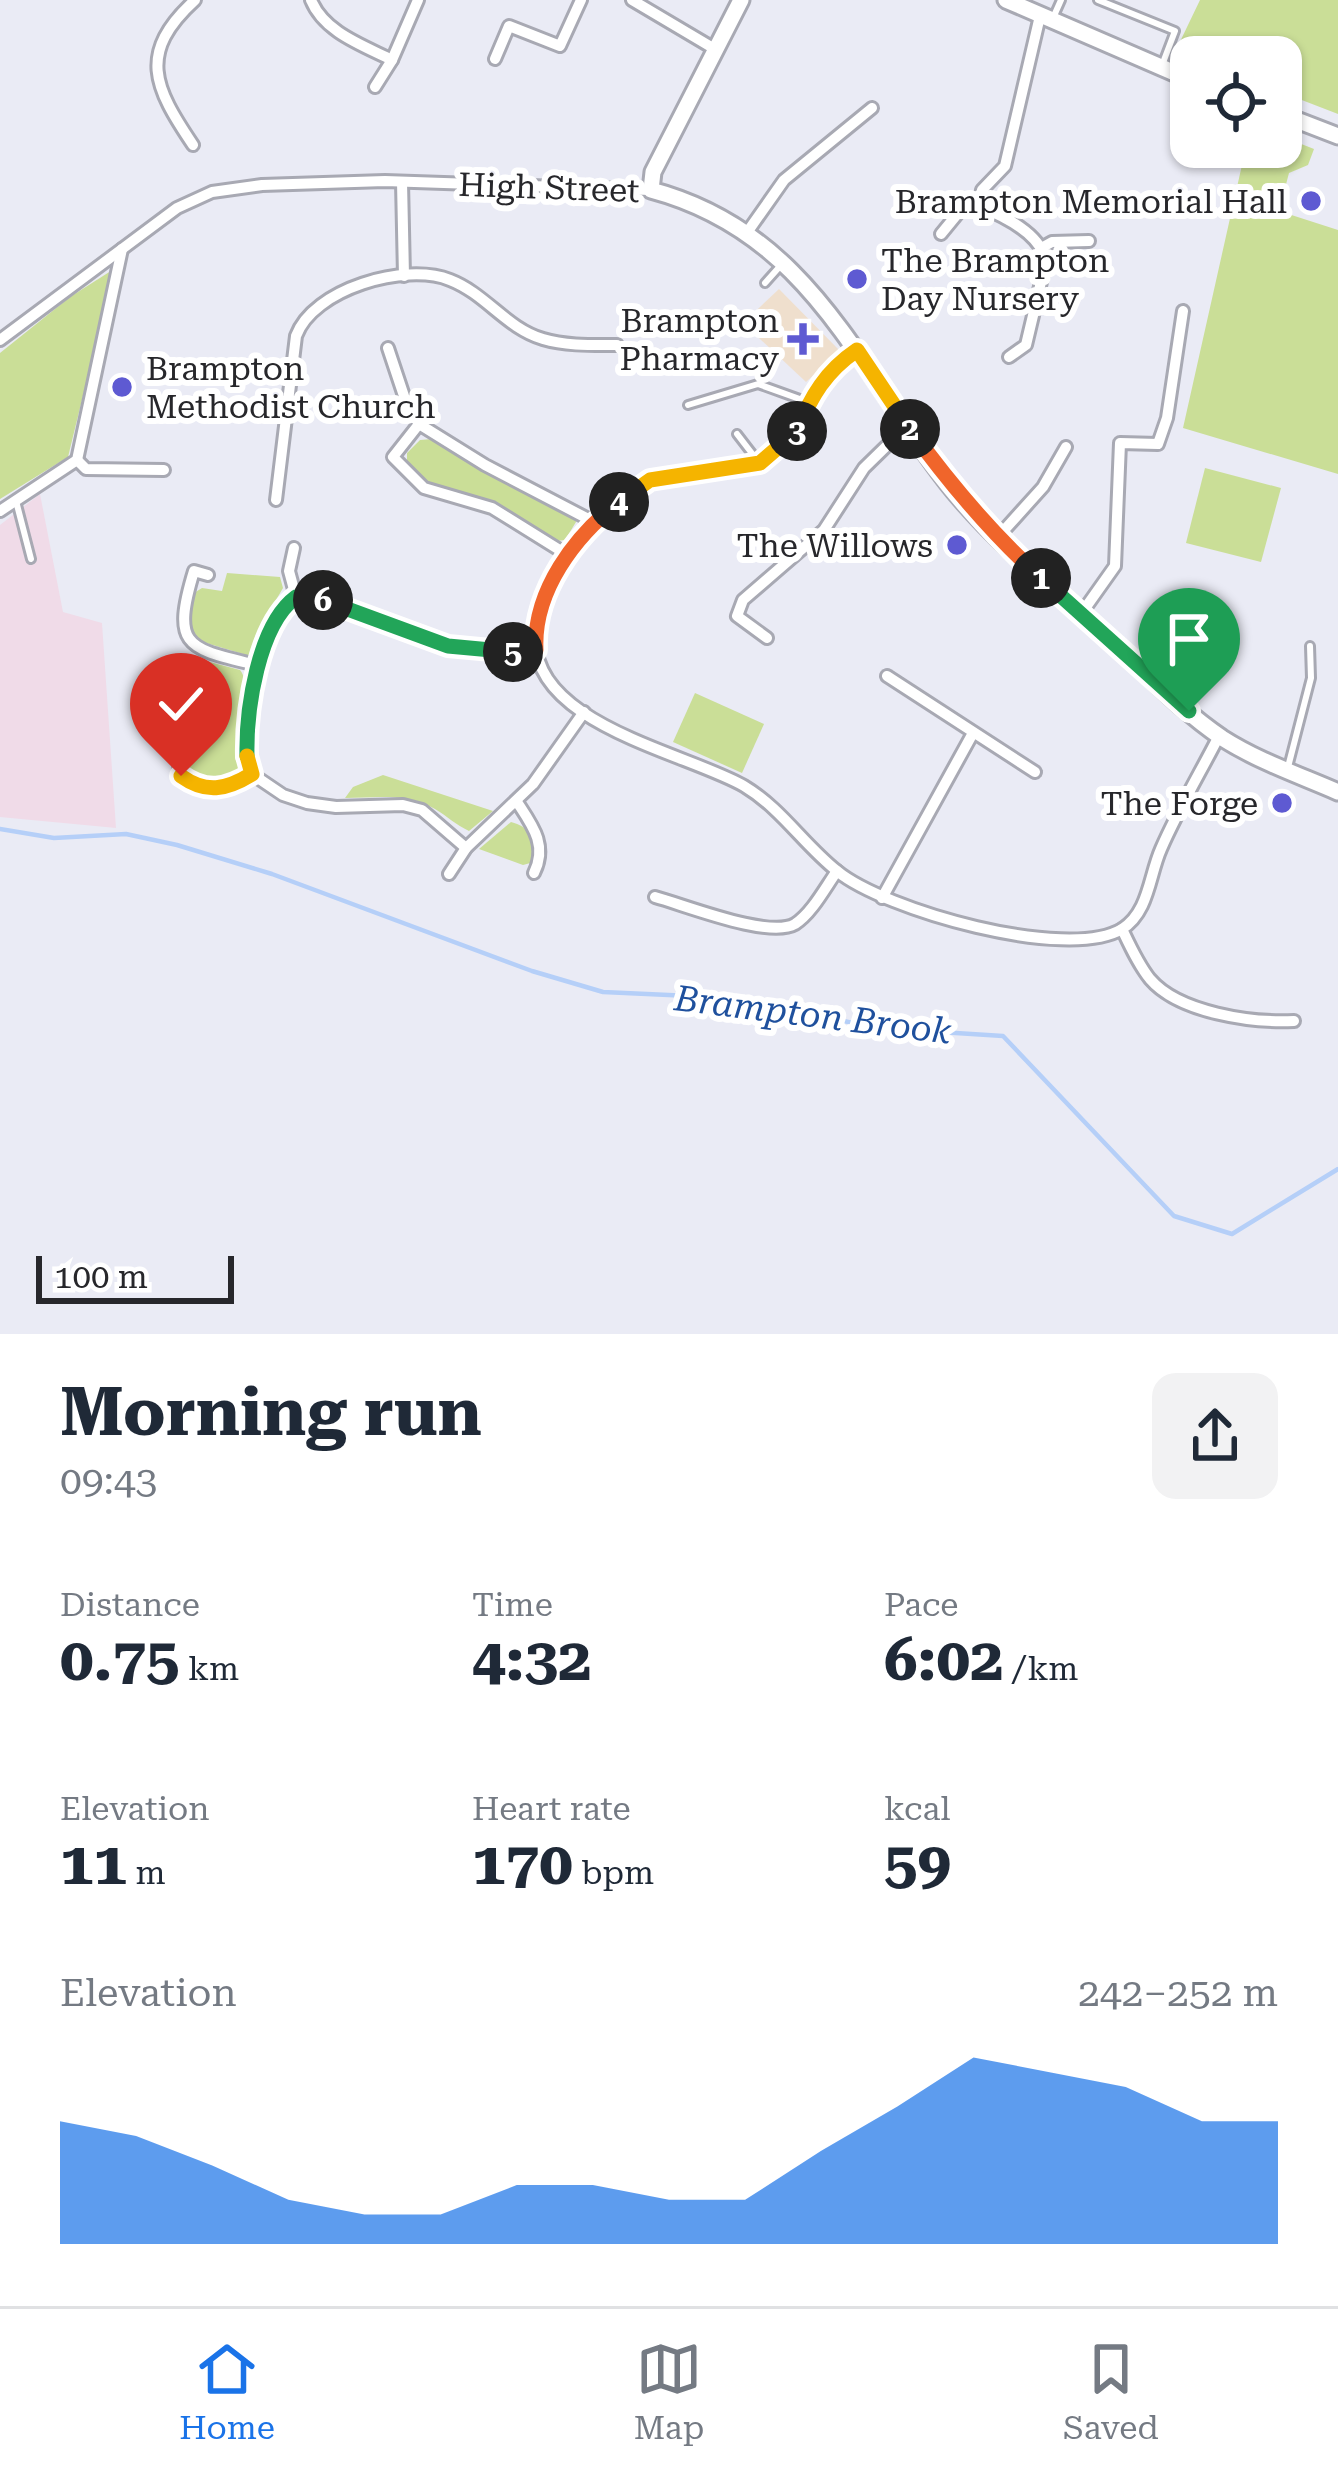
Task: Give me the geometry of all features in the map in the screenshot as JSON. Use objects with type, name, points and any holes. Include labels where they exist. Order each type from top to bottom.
[{"type":"street","points":[[193,145],[165,104],[156,72],[158,45],[175,18],[195,0]]},
{"type":"street","points":[[310,0],[317,17],[392,60]]},
{"type":"street","points":[[375,86],[418,0]]},
{"type":"street","points":[[495,59],[509,26],[560,46],[581,0]]},
{"type":"street","points":[[632,0],[713,48]]},
{"type":"street","points":[[651,190],[653,172],[741,0]]},
{"type":"street","points":[[1006,0],[1170,72]]},
{"type":"street","points":[[979,206],[982,190],[1005,166],[1046,18]]},
{"type":"street","points":[[746,234],[784,180],[872,109]]},
{"type":"street","points":[[1302,122],[1338,136]]},
{"type":"street","name":"High Street","points":[[0,340],[177,208],[212,192],[308,182],[402,182],[651,190],[685,199],[784,261],[826,306],[953,489],[997,538],[1149,678],[1220,736],[1338,792]]},
{"type":"street","points":[[402,182],[404,276]]},
{"type":"street","points":[[941,234],[958,212],[979,206],[1034,237],[1043,248],[1046,261],[1026,345],[1009,357]]},
{"type":"street","points":[[1043,248],[1052,242],[1089,241]]},
{"type":"street","points":[[0,511],[77,460],[122,248]]},
{"type":"street","points":[[277,500],[296,336],[313,307],[348,288],[404,276],[446,278],[480,297],[512,327],[547,341],[617,345]]},
{"type":"street","points":[[1081,614],[1115,566],[1120,443],[1158,444],[1183,311]]},
{"type":"street","points":[[388,348],[419,424],[594,522]]},
{"type":"street","points":[[857,350],[832,367],[808,403],[795,437],[760,463],[650,480],[594,522],[566,554],[538,622],[536,650],[550,684],[614,730],[740,784],[790,819],[837,871],[882,898],[1043,941],[1084,942],[1122,929],[1138,913],[1159,854],[1220,736]]},
{"type":"street","points":[[419,424],[394,457],[424,488],[491,508],[566,554]]},
{"type":"street","points":[[767,638],[737,616],[743,600],[824,530],[864,468],[908,425]]},
{"type":"street","points":[[997,538],[1043,487],[1066,446]]},
{"type":"street","points":[[77,460],[86,469],[164,470]]},
{"type":"street","points":[[294,548],[289,571],[296,597]]},
{"type":"street","points":[[208,575],[194,571],[182,608],[187,638],[202,650],[260,666]]},
{"type":"street","points":[[296,597],[335,603],[448,646],[483,652],[536,650]]},
{"type":"street","points":[[296,597],[270,629],[260,666],[247,725],[252,774],[283,795],[307,803],[422,810],[466,848]]},
{"type":"street","points":[[887,676],[1035,772]]},
{"type":"street","points":[[449,874],[466,848],[517,802],[584,712]]},
{"type":"street","points":[[181,714],[181,776],[198,788],[223,788],[252,774]]},
{"type":"street","points":[[882,898],[973,733]]},
{"type":"street","points":[[179,736],[194,738]]},
{"type":"street","points":[[517,802],[536,831],[540,848],[534,874]]},
{"type":"street","points":[[655,896],[736,920],[784,928],[808,912],[837,871]]},
{"type":"street","points":[[1122,929],[1153,983],[1219,1014],[1265,1022],[1294,1021]]},
{"type":"lane","points":[[1046,18],[1061,0]]},
{"type":"lane","points":[[1098,0],[1175,32],[1161,68]]},
{"type":"lane","points":[[765,283],[784,261]]},
{"type":"lane","points":[[688,405],[758,384],[808,403]]},
{"type":"lane","points":[[737,434],[760,463]]},
{"type":"lane","points":[[16,501],[31,559]]},
{"type":"lane","points":[[1288,770],[1311,678],[1310,646]]},
{"type":"shaded area","points":[[779,289],[840,351],[806,382],[743,323]]},
{"type":"shaded area","points":[[40,494],[63,612],[102,623],[116,828],[0,817],[0,525]]},
{"type":"green space","points":[[1200,0],[1338,0],[1338,114],[1302,100],[1302,36],[1183,36]]},
{"type":"green space","points":[[1302,144],[1314,149],[1308,165],[1302,168]]},
{"type":"green space","points":[[1241,168],[1301,168],[1289,173],[1279,211],[1338,230],[1338,474],[1183,428]]},
{"type":"green space","points":[[114,269],[68,457],[0,499],[0,353]]},
{"type":"green space","points":[[432,439],[575,516],[565,540],[556,541],[493,503],[427,482],[407,463],[407,453],[420,440]]},
{"type":"green space","points":[[1205,468],[1281,488],[1261,562],[1186,543]]},
{"type":"green space","points":[[227,573],[280,577],[283,588],[253,657],[196,640],[188,620],[194,593],[202,588],[222,591]]},
{"type":"green space","points":[[191,657],[240,670],[244,679],[240,770],[220,786],[196,779],[185,762],[183,744],[196,743],[197,735],[189,729],[188,706],[181,703]]},
{"type":"green space","points":[[695,693],[764,724],[742,773],[673,742]]},
{"type":"green space","points":[[383,775],[493,811],[469,831],[413,800],[345,798],[353,787]]},
{"type":"green space","points":[[511,822],[531,836],[534,862],[523,865],[479,849]]},
{"type":"waterway","name":"Brampton Brook","points":[[0,829],[54,838],[126,834],[177,845],[603,992],[734,998],[877,1028],[1003,1036],[1174,1216],[1232,1234],[1338,1169]]},
{"type":"place","name":"Brampton Memorial Hall","points":[[1311,201]]},
{"type":"place","name":"The Brampton Day Nursery","points":[[857,279]]},
{"type":"place","name":"Brampton Pharmacy","points":[[803,339]]},
{"type":"place","name":"Brampton Methodist Church","points":[[122,387]]},
{"type":"place","name":"The Willows","points":[[957,545]]},
{"type":"place","name":"The Forge","points":[[1282,803]]},
{"type":"route","points":[[181,776],[198,788],[223,788],[252,774],[247,725],[260,666],[270,629],[296,597],[335,603],[448,646],[483,652],[536,650],[538,622],[566,554],[594,522],[650,480],[760,463],[795,437],[808,403],[832,367],[857,350],[953,489],[997,538],[1189,711]]}]
